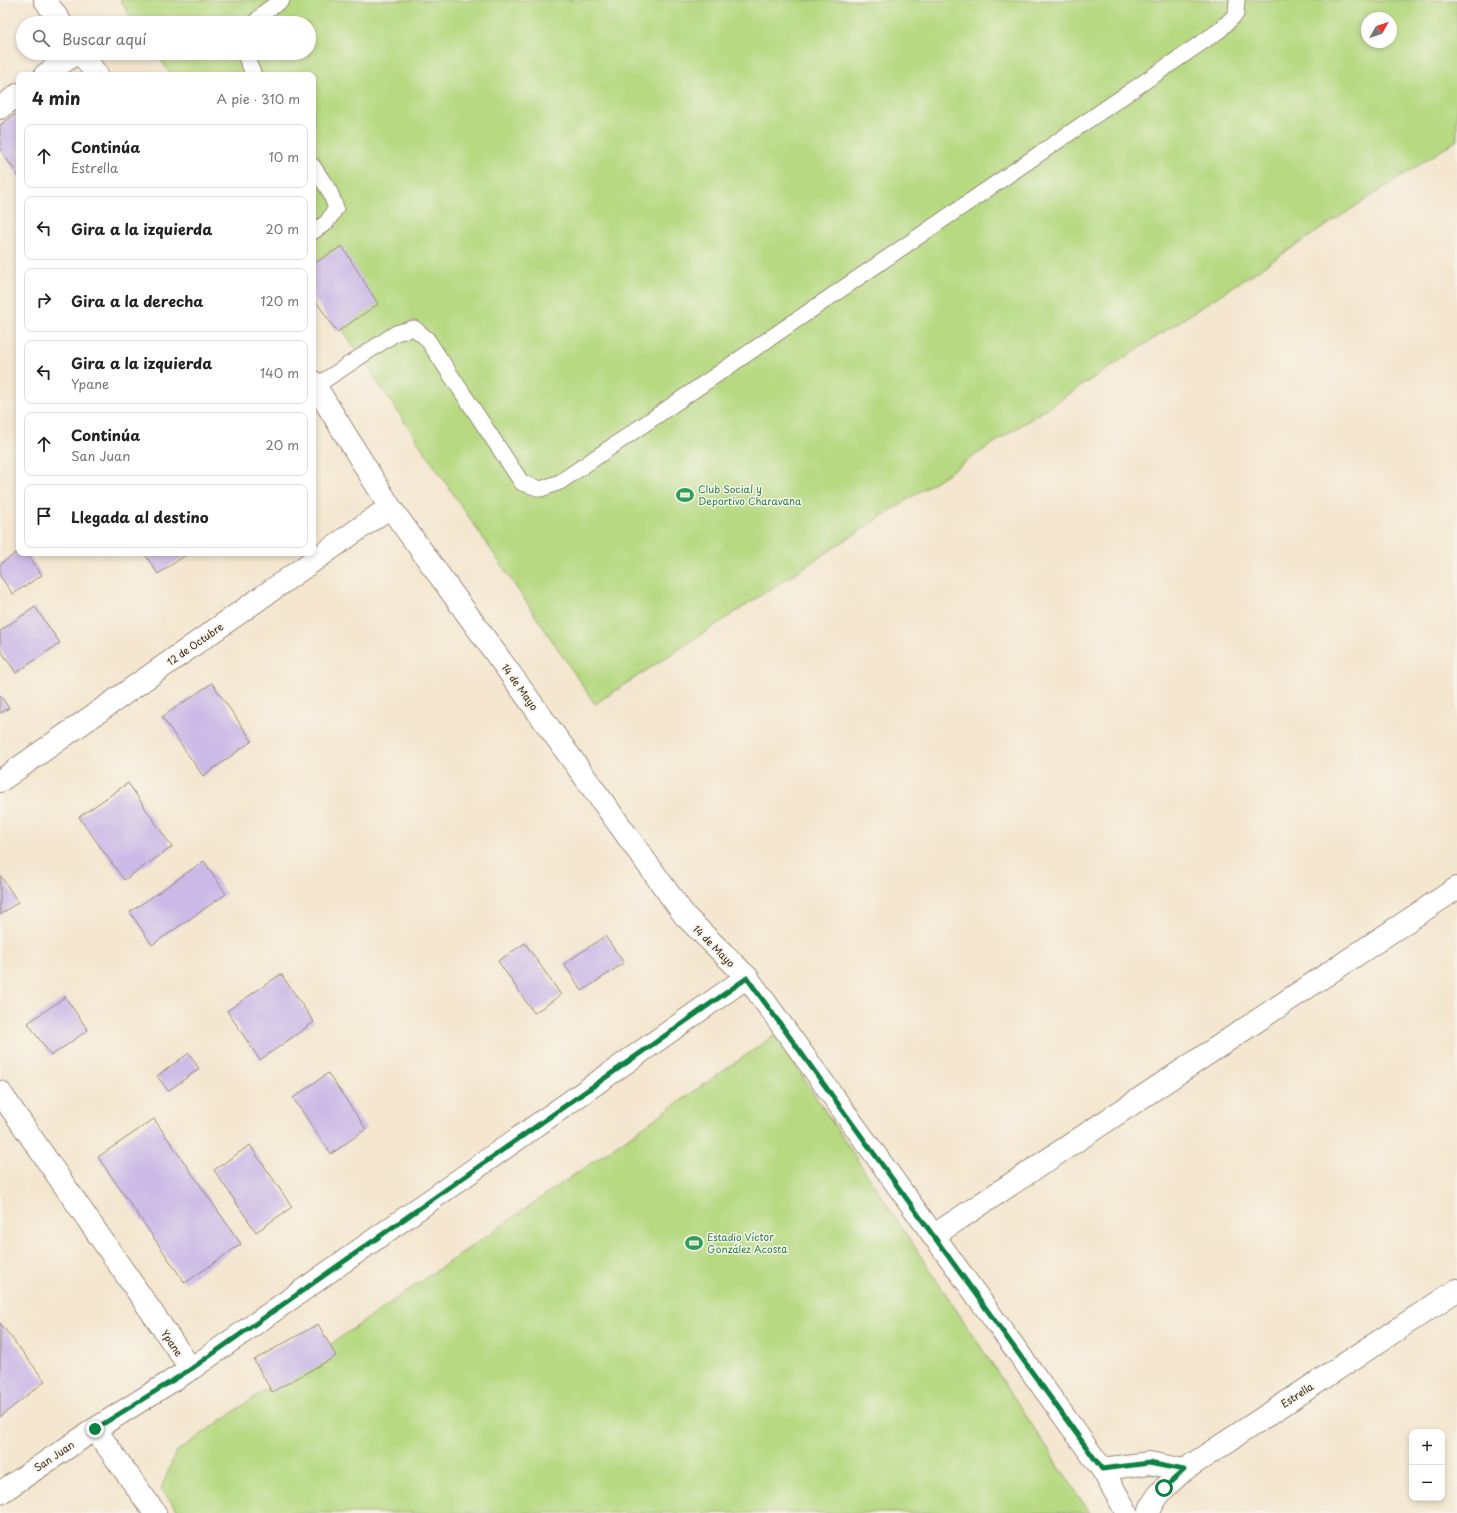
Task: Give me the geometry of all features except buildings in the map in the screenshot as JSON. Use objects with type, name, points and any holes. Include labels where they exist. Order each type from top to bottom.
[{"type":"street","points":[[45,0],[56,16]]},
{"type":"street","points":[[49,72],[66,60]]},
{"type":"street","points":[[86,60],[95,72]]},
{"type":"street","points":[[0,108],[16,96]]},
{"type":"street","name":"14 de Mayo","points":[[316,387],[390,507],[685,916],[747,978],[1102,1469],[1127,1513]]},
{"type":"street","name":"12 de Octubre","points":[[0,781],[390,507]]},
{"type":"street","points":[[934,1236],[1457,888]]},
{"type":"street","points":[[191,1369],[747,978]]},
{"type":"street","name":"Ypane","points":[[0,1092],[191,1369]]},
{"type":"street","name":"Estrella","points":[[1149,1513],[1150,1509],[1164,1488],[1184,1470],[1457,1290]]},
{"type":"street","name":"San Juan","points":[[0,1493],[95,1429],[191,1369]]},
{"type":"street","points":[[95,1429],[155,1513]]},
{"type":"street","points":[[1102,1469],[1149,1463],[1184,1470]]},
{"type":"lane","points":[[261,16],[282,0]]},
{"type":"lane","points":[[316,383],[396,333],[414,328],[427,339],[522,483],[540,489],[560,482],[1220,30],[1236,14],[1237,0]]},
{"type":"lane","points":[[247,60],[253,72]]},
{"type":"lane","points":[[316,171],[330,192],[336,208],[326,222],[316,230]]},
{"type":"green space","name":"Club Social y Deportivo Charavana","points":[[120,0],[1457,0],[1457,140],[595,704],[316,290],[316,72],[169,72],[161,60],[316,60],[316,16],[130,16]]},
{"type":"green space","name":"Estadio Víctor González Acosta","points":[[775,1035],[1090,1513],[180,1513],[161,1489],[176,1452]]},
{"type":"place","name":"Club Social y Deportivo Charavana","points":[[685,495]]},
{"type":"place","name":"Estadio Víctor González Acosta","points":[[694,1243]]},
{"type":"route","points":[[95,1429],[191,1369],[747,978],[1102,1469],[1149,1463],[1184,1470],[1164,1488]]}]
